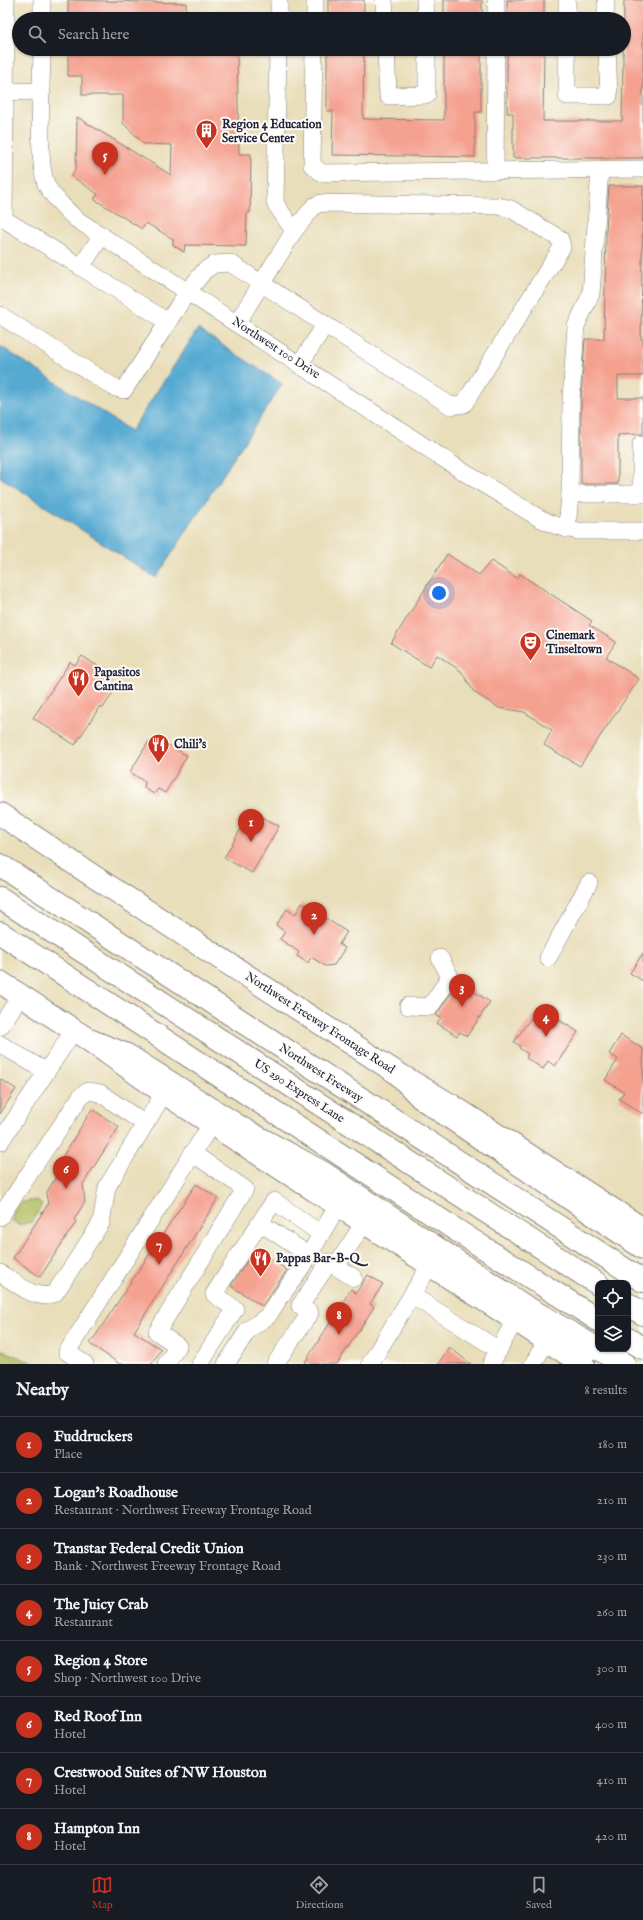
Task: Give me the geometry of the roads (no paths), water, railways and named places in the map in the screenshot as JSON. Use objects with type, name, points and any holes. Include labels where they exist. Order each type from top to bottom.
[{"type":"main road","name":"Northwest Freeway Frontage Road","points":[[0,814],[397,1073],[429,1091],[640,1222]]},
{"type":"main road","name":"Northwest Freeway","points":[[0,865],[643,1281]]},
{"type":"main road","name":"US 290 Express Lane","points":[[0,898],[595,1282]]},
{"type":"main road","points":[[0,933],[595,1318]]},
{"type":"main road","points":[[0,982],[81,1035],[164,1093],[583,1364]]},
{"type":"main road","points":[[81,1035],[127,1055],[243,1129],[322,1172],[523,1305],[595,1347]]},
{"type":"main road","points":[[397,1073],[421,1098],[643,1248]]},
{"type":"main road","points":[[631,1306],[643,1314]]},
{"type":"main road","points":[[631,1341],[643,1348]]},
{"type":"main road","points":[[603,1352],[624,1364]]},
{"type":"street","points":[[6,0],[4,219],[168,322]]},
{"type":"street","points":[[42,0],[42,12]]},
{"type":"street","points":[[279,0],[279,12]]},
{"type":"street","points":[[315,0],[315,12]]},
{"type":"street","points":[[384,0],[385,12]]},
{"type":"street","points":[[425,0],[426,12]]},
{"type":"street","points":[[496,0],[496,12]]},
{"type":"street","points":[[567,0],[567,12]]},
{"type":"street","points":[[606,0],[606,12]]},
{"type":"street","name":"Northwest 100 Drive","points":[[42,56],[41,164],[47,186],[60,204],[76,219],[467,474],[539,518],[567,529],[589,531],[643,531]]},
{"type":"street","points":[[278,56],[275,203],[294,231]]},
{"type":"street","points":[[314,56],[312,165],[322,173],[643,169]]},
{"type":"street","points":[[386,56],[388,96],[427,95],[427,56]]},
{"type":"street","points":[[495,172],[496,56]]},
{"type":"street","points":[[567,56],[567,96],[609,96],[607,56]]},
{"type":"street","points":[[5,92],[42,91]]},
{"type":"street","points":[[567,529],[570,494],[571,400],[576,326],[591,294],[600,170]]},
{"type":"street","points":[[0,315],[115,388],[124,390],[204,270],[215,264],[230,263],[262,284],[325,325],[452,406],[464,404],[562,247],[560,239],[510,209],[498,206],[321,203],[314,206],[294,231],[262,284],[237,323]]},
{"type":"street","points":[[81,267],[102,236]]},
{"type":"street","points":[[300,364],[325,325]]},
{"type":"street","points":[[570,494],[642,494],[640,444]]},
{"type":"street","points":[[548,958],[589,883]]},
{"type":"street","points":[[408,1006],[430,1007],[450,977],[440,958]]},
{"type":"street","points":[[0,1027],[21,996]]},
{"type":"street","points":[[0,1142],[45,1071],[58,1056],[81,1035]]},
{"type":"street","points":[[0,1044],[45,1071]]},
{"type":"street","points":[[0,1217],[81,1096],[88,1091],[100,1093],[145,1124]]},
{"type":"street","points":[[0,1273],[37,1296],[49,1296],[55,1293],[101,1223],[107,1187],[164,1093]]},
{"type":"street","points":[[85,1364],[67,1352],[212,1123]]},
{"type":"street","points":[[166,1364],[178,1346],[157,1332],[245,1189],[192,1153]]},
{"type":"street","points":[[200,1364],[235,1309],[214,1294],[274,1201],[321,1234]]},
{"type":"street","points":[[226,1364],[248,1330],[268,1316],[307,1258],[338,1205]]},
{"type":"street","points":[[260,1223],[307,1258]]},
{"type":"street","points":[[336,1266],[364,1223]]},
{"type":"street","points":[[275,1364],[310,1314],[300,1306],[329,1262],[354,1278]]},
{"type":"street","points":[[370,1364],[413,1296],[430,1265]]},
{"type":"street","points":[[413,1296],[495,1357],[515,1320]]},
{"type":"street","points":[[534,1364],[546,1340]]},
{"type":"water","points":[[198,329],[282,384],[156,578],[0,477],[0,346],[131,431]]},
{"type":"place","name":"Region 4 Education Service Center","points":[[206,150]]},
{"type":"place","name":"Region 4 Store","points":[[105,175]]},
{"type":"place","name":"Cinemark Tinseltown","points":[[530,662]]},
{"type":"place","name":"Papasitos Cantina","points":[[78,698]]},
{"type":"place","name":"Chili's","points":[[158,764]]},
{"type":"place","name":"Fuddruckers","points":[[251,842]]},
{"type":"place","name":"Logan's Roadhouse","points":[[314,935]]},
{"type":"place","name":"Transtar Federal Credit Union","points":[[462,1007]]},
{"type":"place","name":"The Juicy Crab","points":[[546,1037]]},
{"type":"place","name":"Red Roof Inn","points":[[66,1189]]},
{"type":"place","name":"Crestwood Suites of NW Houston","points":[[159,1265]]},
{"type":"place","name":"Pappas Bar-B-Q","points":[[260,1278]]},
{"type":"place","name":"Hampton Inn","points":[[339,1335]]}]
